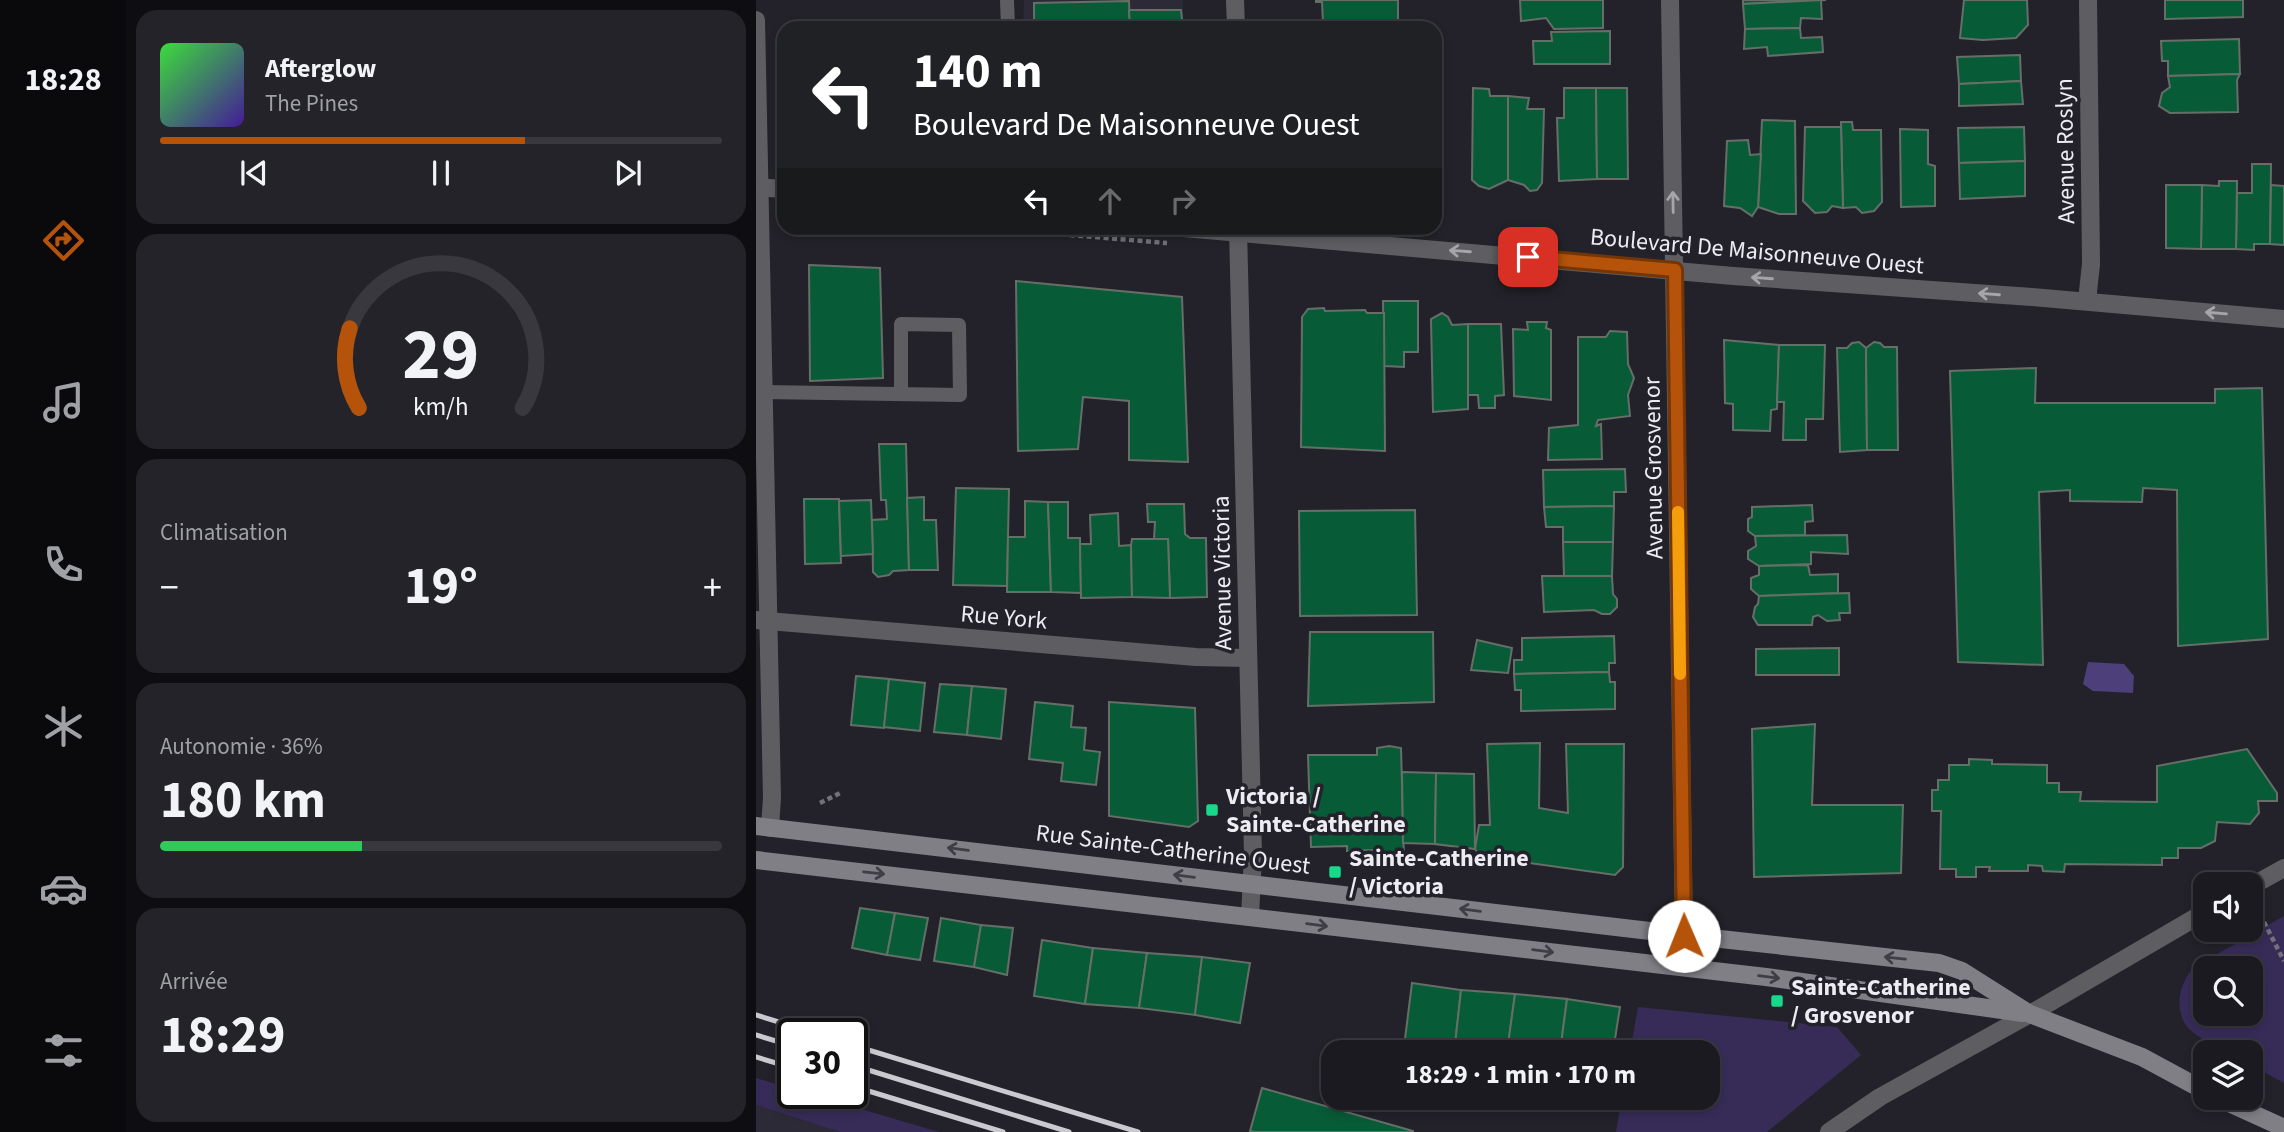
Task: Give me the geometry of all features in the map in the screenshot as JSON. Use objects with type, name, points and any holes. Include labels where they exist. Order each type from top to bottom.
[{"type":"main road","name":"Rue Sainte-Catherine Ouest","points":[[763,827],[1684,936],[1940,963],[1962,971],[2030,1014],[2142,1057],[2193,1085]]},
{"type":"main road","name":"Rue Sainte-Catherine Ouest","points":[[756,860],[1766,977],[2030,1014]]},
{"type":"main road","points":[[2245,1110],[2284,1128]]},
{"type":"street","points":[[1235,0],[1236,21]]},
{"type":"street","name":"Avenue Grosvenor","points":[[1670,0],[1684,936]]},
{"type":"street","name":"Avenue Roslyn","points":[[2087,301],[2091,264],[2088,0]]},
{"type":"street","points":[[756,20],[763,392],[762,621],[772,797],[763,827]]},
{"type":"street","points":[[758,187],[777,188]]},
{"type":"street","name":"Avenue Victoria","points":[[1238,235],[1248,658],[1250,917]]},
{"type":"street","name":"Boulevard De Maisonneuve Ouest","points":[[1293,235],[1675,270],[2087,301],[2284,319]]},
{"type":"street","name":"Rue York","points":[[762,621],[1196,657],[1248,658]]},
{"type":"street","points":[[2263,880],[2284,868]]},
{"type":"street","points":[[1829,1132],[1881,1097],[2193,919]]},
{"type":"lane","points":[[1007,0],[1008,21]]},
{"type":"lane","points":[[763,392],[960,395],[959,325],[901,324],[901,394]]},
{"type":"path","points":[[1067,235],[1173,244]]},
{"type":"path","points":[[820,803],[841,793]]},
{"type":"path","points":[[2264,922],[2284,961]]},
{"type":"shaded area","points":[[1024,0],[1183,0],[1183,21],[1023,21]]},
{"type":"shaded area","points":[[2088,662],[2124,664],[2134,676],[2133,693],[2093,691],[2083,684]]},
{"type":"shaded area","points":[[2284,916],[2284,1083],[2263,1072],[2263,1040],[2206,1040],[2189,1029],[2184,1022],[2180,1006],[2181,990],[2193,968],[2193,1026],[2263,1026],[2263,956],[2214,956],[2238,942],[2263,942],[2263,928]]},
{"type":"shaded area","points":[[1638,1007],[1837,1027],[1861,1055],[1767,1132],[1616,1132],[1620,1110],[1720,1110],[1720,1040],[1632,1040]]},
{"type":"shaded area","points":[[756,1078],[777,1084],[777,1109],[861,1109],[939,1132],[840,1132],[756,1105]]},
{"type":"shaded area","points":[[756,1105],[840,1132],[756,1132]]},
{"type":"building","points":[[1398,0],[1398,21],[1323,21],[1322,2],[1316,2]]},
{"type":"building","points":[[1520,0],[1603,0],[1603,28],[1554,29],[1546,18],[1521,21]]},
{"type":"building","points":[[1743,0],[1826,0],[1743,4]]},
{"type":"building","points":[[1821,0],[1822,19],[1801,18],[1800,28],[1745,29],[1743,4]]},
{"type":"building","points":[[1964,0],[2027,0],[2028,25],[2016,38],[1960,38]]},
{"type":"building","points":[[2165,0],[2243,0],[2243,17],[2165,19]]},
{"type":"building","points":[[1129,1],[1130,21],[1034,21],[1034,3]]},
{"type":"building","points":[[1129,10],[1181,10],[1182,21],[1130,21]]},
{"type":"building","points":[[1800,28],[1801,38],[1822,37],[1823,52],[1768,56],[1767,47],[1744,49],[1745,29]]},
{"type":"building","points":[[1610,31],[1610,64],[1534,64],[1533,41],[1552,41],[1551,32]]},
{"type":"building","points":[[2239,39],[2240,74],[2168,76],[2168,61],[2162,61],[2161,41]]},
{"type":"building","points":[[2020,55],[2021,81],[1959,84],[1957,57]]},
{"type":"building","points":[[2240,74],[2237,80],[2238,112],[2170,113],[2159,106],[2162,93],[2170,87],[2168,76]]},
{"type":"building","points":[[2021,81],[2023,104],[1959,106],[1959,84]]},
{"type":"building","points":[[1473,88],[1489,89],[1490,96],[1508,96],[1508,180],[1489,189],[1472,180]]},
{"type":"building","points":[[1564,88],[1596,88],[1597,179],[1559,181],[1557,118],[1564,118]]},
{"type":"building","points":[[1596,88],[1627,88],[1628,179],[1597,179]]},
{"type":"building","points":[[1508,96],[1529,98],[1527,109],[1544,109],[1542,183],[1537,190],[1530,191],[1524,185],[1508,180]]},
{"type":"building","points":[[1762,120],[1795,121],[1796,214],[1779,214],[1758,207]]},
{"type":"building","points":[[1841,122],[1852,122],[1853,130],[1881,130],[1882,202],[1874,211],[1862,213],[1856,207],[1843,208]]},
{"type":"building","points":[[1805,127],[1841,127],[1843,208],[1832,206],[1827,212],[1815,213],[1803,201]]},
{"type":"building","points":[[2024,127],[2025,161],[1959,163],[1958,128]]},
{"type":"building","points":[[1900,129],[1928,130],[1928,164],[1935,166],[1935,206],[1901,207]]},
{"type":"building","points":[[1748,140],[1750,155],[1761,154],[1758,207],[1752,216],[1740,208],[1724,206],[1727,141]]},
{"type":"building","points":[[2025,161],[2025,196],[1960,199],[1959,163]]},
{"type":"building","points":[[2252,164],[2271,164],[2270,244],[2254,244],[2254,250],[2236,249],[2237,193],[2252,193]]},
{"type":"building","points":[[2219,181],[2237,181],[2236,249],[2201,249],[2202,185],[2219,186]]},
{"type":"building","points":[[2166,185],[2202,185],[2201,249],[2166,248]]},
{"type":"building","points":[[2271,185],[2284,186],[2284,245],[2270,244]]},
{"type":"building","points":[[809,265],[880,268],[883,378],[810,381]]},
{"type":"building","points":[[1016,281],[1182,297],[1188,462],[1129,460],[1129,401],[1083,397],[1078,449],[1018,451]]},
{"type":"building","points":[[1383,301],[1418,301],[1418,352],[1404,352],[1404,367],[1384,366]]},
{"type":"building","points":[[1324,308],[1325,311],[1365,310],[1367,313],[1384,313],[1385,451],[1301,447],[1302,317],[1308,309]]},
{"type":"building","points":[[1442,313],[1452,325],[1468,324],[1468,409],[1433,412],[1431,319]]},
{"type":"building","points":[[1527,322],[1547,322],[1546,328],[1551,330],[1551,400],[1514,396],[1513,329],[1528,330]]},
{"type":"building","points":[[1468,324],[1501,324],[1504,395],[1495,396],[1495,408],[1479,408],[1478,395],[1468,395]]},
{"type":"building","points":[[1610,331],[1627,332],[1628,364],[1634,378],[1628,395],[1630,416],[1598,420],[1596,426],[1601,424],[1602,459],[1548,460],[1549,428],[1578,425],[1578,337],[1606,337]]},
{"type":"building","points":[[1724,340],[1779,345],[1777,409],[1771,410],[1770,431],[1733,430],[1733,404],[1725,403]]},
{"type":"building","points":[[1859,342],[1866,348],[1867,450],[1840,452],[1837,348],[1847,348],[1852,343]]},
{"type":"building","points":[[1874,342],[1884,347],[1897,347],[1898,450],[1867,450],[1866,348]]},
{"type":"building","points":[[1779,345],[1825,345],[1823,419],[1806,419],[1806,440],[1783,440],[1784,402],[1777,402]]},
{"type":"building","points":[[2036,368],[2035,403],[2215,403],[2215,389],[2262,388],[2268,639],[2178,646],[2177,490],[2143,488],[2142,502],[2070,501],[2070,490],[2039,492],[2043,665],[1958,662],[1950,371]]},
{"type":"building","points":[[879,444],[906,444],[909,570],[893,571],[889,575],[878,577],[873,572],[872,520],[887,519],[886,500],[881,500]]},
{"type":"building","points":[[1625,469],[1626,492],[1614,492],[1614,506],[1544,507],[1543,470]]},
{"type":"building","points":[[956,488],[1009,489],[1007,586],[953,585]]},
{"type":"building","points":[[924,497],[924,520],[936,520],[938,570],[909,570],[907,498]]},
{"type":"building","points":[[804,499],[839,499],[841,563],[805,564]]},
{"type":"building","points":[[871,500],[873,554],[841,556],[839,501]]},
{"type":"building","points":[[1025,501],[1048,502],[1051,592],[1007,592],[1008,537],[1025,537]]},
{"type":"building","points":[[1048,502],[1068,502],[1068,538],[1080,538],[1081,593],[1051,592]]},
{"type":"building","points":[[1147,504],[1184,504],[1185,534],[1190,538],[1206,538],[1207,597],[1170,598],[1168,539],[1154,539],[1155,522],[1148,522]]},
{"type":"building","points":[[1812,505],[1813,521],[1805,522],[1805,535],[1755,536],[1748,531],[1752,507]]},
{"type":"building","points":[[1614,506],[1613,542],[1563,542],[1563,527],[1546,527],[1544,507]]},
{"type":"building","points":[[1415,510],[1417,615],[1300,616],[1299,511]]},
{"type":"building","points":[[1118,513],[1119,546],[1131,545],[1132,597],[1081,598],[1080,544],[1091,544],[1090,515]]},
{"type":"building","points":[[1847,535],[1848,554],[1811,552],[1811,564],[1759,566],[1748,559],[1748,551],[1756,546],[1755,536]]},
{"type":"building","points":[[1132,539],[1168,539],[1170,598],[1132,597]]},
{"type":"building","points":[[1563,542],[1613,542],[1612,576],[1564,576]]},
{"type":"building","points":[[1808,565],[1810,575],[1838,574],[1838,593],[1759,596],[1751,589],[1751,578],[1759,575],[1759,566]]},
{"type":"building","points":[[1542,576],[1612,576],[1617,607],[1610,614],[1594,610],[1544,612]]},
{"type":"building","points":[[1849,593],[1850,613],[1839,613],[1840,620],[1827,621],[1818,615],[1813,617],[1812,625],[1758,625],[1753,617],[1759,596]]},
{"type":"building","points":[[1310,632],[1433,632],[1434,702],[1308,706]]},
{"type":"building","points":[[1614,636],[1615,663],[1609,663],[1609,672],[1514,674],[1514,660],[1522,660],[1522,638]]},
{"type":"building","points":[[1477,640],[1512,648],[1508,673],[1471,670]]},
{"type":"building","points":[[1839,648],[1839,675],[1756,675],[1756,649]]},
{"type":"building","points":[[1609,672],[1610,682],[1615,682],[1615,709],[1521,711],[1521,690],[1515,690],[1514,674]]},
{"type":"building","points":[[856,676],[889,679],[884,728],[851,725]]},
{"type":"building","points":[[889,679],[925,683],[920,731],[884,727]]},
{"type":"building","points":[[940,684],[972,686],[967,735],[934,732]]},
{"type":"building","points":[[972,686],[1006,689],[1001,739],[967,735]]},
{"type":"building","points":[[1035,702],[1073,706],[1071,727],[1086,728],[1084,750],[1100,752],[1096,785],[1061,781],[1063,763],[1029,759]]},
{"type":"building","points":[[1109,702],[1195,708],[1198,821],[1189,827],[1109,816]]},
{"type":"building","points":[[1815,724],[1812,805],[1903,805],[1901,873],[1754,877],[1752,729]]},
{"type":"building","points":[[1540,743],[1539,808],[1568,813],[1566,744],[1624,744],[1623,867],[1615,875],[1480,856],[1475,849],[1479,825],[1490,825],[1487,744]]},
{"type":"building","points":[[1377,748],[1401,748],[1404,859],[1375,859],[1375,850],[1347,851],[1347,846],[1311,847],[1308,755],[1377,755]]},
{"type":"building","points":[[2247,749],[2277,793],[2277,801],[2258,801],[2259,813],[2250,824],[2217,822],[2215,841],[2201,848],[2178,848],[2178,858],[2162,858],[2162,865],[2065,864],[2064,872],[2043,871],[2042,866],[2028,865],[2028,871],[1989,871],[1990,867],[1976,867],[1976,877],[1956,877],[1956,869],[1940,869],[1941,811],[1932,811],[1932,790],[1938,790],[1938,780],[1949,780],[1949,765],[1969,765],[1969,759],[1992,760],[1992,764],[2047,765],[2047,783],[2059,783],[2059,792],[2081,792],[2080,801],[2157,802],[2157,766]]},
{"type":"building","points":[[1402,772],[1436,773],[1435,844],[1403,843]]},
{"type":"building","points":[[1436,773],[1474,774],[1475,849],[1435,844]]},
{"type":"building","points":[[860,908],[895,913],[887,955],[852,948]]},
{"type":"building","points":[[895,913],[928,918],[920,960],[887,955]]},
{"type":"building","points":[[941,918],[981,925],[974,967],[934,961]]},
{"type":"building","points":[[981,925],[1013,928],[1007,975],[974,967]]},
{"type":"building","points":[[1042,940],[1093,948],[1085,1004],[1034,996]]},
{"type":"building","points":[[1093,948],[1147,953],[1139,1008],[1085,1004]]},
{"type":"building","points":[[1147,953],[1202,957],[1195,1015],[1139,1008]]},
{"type":"building","points":[[1202,957],[1250,963],[1240,1023],[1195,1015]]},
{"type":"building","points":[[1412,983],[1461,990],[1456,1040],[1405,1039]]},
{"type":"building","points":[[1461,990],[1515,994],[1509,1040],[1456,1040]]},
{"type":"building","points":[[1515,994],[1567,999],[1562,1040],[1509,1040]]},
{"type":"building","points":[[1567,999],[1620,1007],[1615,1040],[1562,1040]]},
{"type":"building","points":[[1262,1088],[1321,1105],[1321,1110],[1339,1110],[1413,1132],[1254,1132],[1250,1131]]},
{"type":"railway","points":[[756,1015],[777,1021]]},
{"type":"railway","points":[[756,1035],[777,1041]]},
{"type":"railway","points":[[868,1050],[1138,1132]]},
{"type":"railway","points":[[756,1057],[777,1063]]},
{"type":"railway","points":[[868,1070],[1069,1132]]},
{"type":"railway","points":[[868,1091],[1003,1132]]},
{"type":"slow traffic","points":[[1678,512],[1680,674]]},
{"type":"place","name":"Victoria / Sainte-Catherine","points":[[1212,810]]},
{"type":"place","name":"Sainte-Catherine / Victoria","points":[[1335,872]]},
{"type":"place","name":"Sainte-Catherine / Grosvenor","points":[[1777,1001]]},
{"type":"route","points":[[1528,257],[1675,270],[1684,936]]}]
